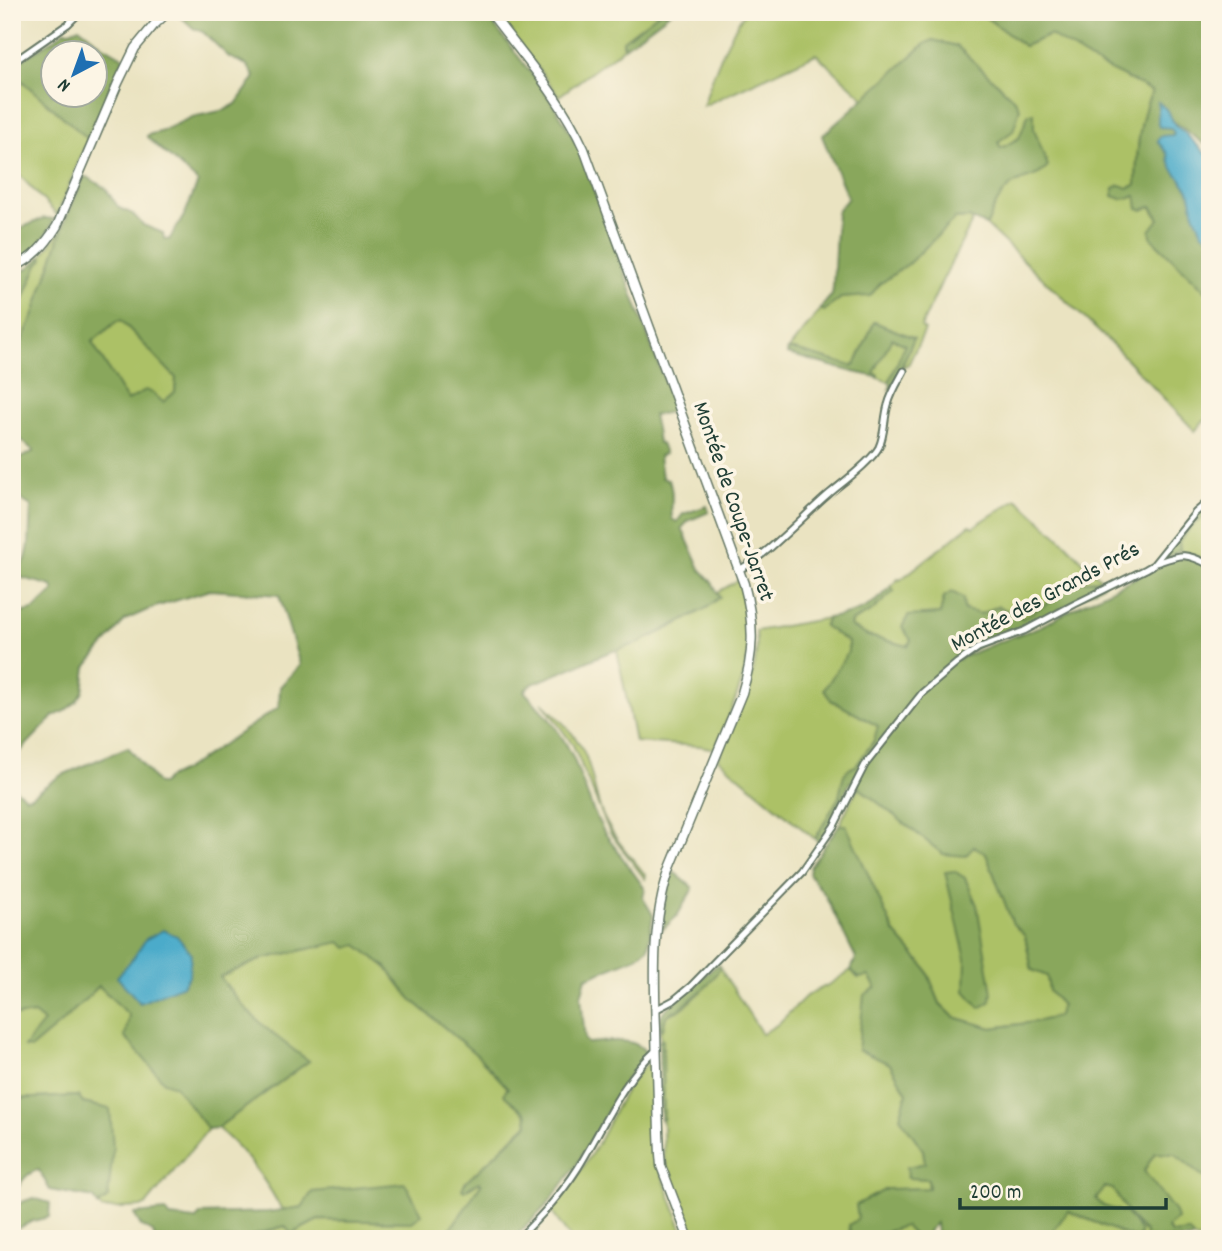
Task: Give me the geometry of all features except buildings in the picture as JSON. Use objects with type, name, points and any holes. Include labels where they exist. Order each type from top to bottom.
[{"type":"main road","points":[[12,268],[34,255],[57,226],[135,48],[168,12]]},
{"type":"main road","name":"Montée de Coupe-Jarret","points":[[490,12],[562,107],[584,149],[739,570],[752,619],[750,663],[742,693],[664,884],[657,922],[655,1010],[661,1166],[689,1239]]},
{"type":"street","points":[[12,63],[68,24],[80,12]]},
{"type":"street","points":[[739,570],[807,514],[877,450],[888,402],[904,371]]},
{"type":"street","name":"Montée des Grands Prés","points":[[655,1010],[674,1000],[691,986],[802,872],[834,826],[865,765],[906,712],[936,680],[978,648],[1024,631],[1153,565],[1195,513],[1210,500]]},
{"type":"street","points":[[1153,565],[1181,555],[1194,557],[1210,565]]},
{"type":"street","points":[[518,1239],[565,1187],[629,1079],[656,1049]]},
{"type":"green space","points":[[484,12],[547,95],[579,149],[674,407],[671,412],[653,415],[658,443],[665,453],[659,456],[662,478],[668,479],[671,488],[672,519],[677,522],[683,514],[707,506],[709,512],[688,521],[682,528],[700,569],[712,582],[720,597],[707,608],[639,643],[607,653],[530,685],[524,691],[551,721],[565,742],[604,832],[645,889],[643,898],[653,915],[648,948],[637,957],[586,978],[581,996],[585,1040],[588,1043],[628,1042],[636,1044],[647,1054],[626,1079],[576,1166],[545,1207],[513,1239],[443,1239],[481,1184],[479,1182],[464,1191],[462,1189],[465,1183],[528,1124],[527,1114],[505,1096],[508,1088],[478,1056],[411,999],[386,967],[357,945],[347,948],[340,942],[262,959],[220,977],[239,1002],[261,1023],[309,1061],[217,1128],[208,1129],[175,1086],[164,1082],[125,1037],[129,1015],[99,986],[31,1048],[24,1047],[44,1022],[34,1014],[12,1016],[12,787],[26,797],[31,796],[60,776],[128,747],[158,784],[162,784],[279,707],[280,687],[300,665],[279,595],[210,590],[152,608],[125,620],[86,667],[83,692],[76,702],[54,716],[12,760],[12,615],[33,610],[54,591],[52,586],[19,577],[17,570],[26,559],[31,506],[12,494],[12,463],[34,451],[12,432],[12,361],[33,317],[66,218],[84,177],[105,188],[119,208],[133,214],[143,225],[163,233],[164,239],[169,240],[185,214],[198,182],[147,135],[192,117],[225,110],[236,104],[255,77],[247,65],[229,57],[203,32],[193,28],[177,13]],"holes":[[[121,320],[176,378],[175,392],[163,402],[146,390],[127,401],[92,342]]]},
{"type":"green space","points":[[495,12],[660,12],[624,40],[623,45],[626,46],[559,96]]},
{"type":"green space","points":[[660,12],[671,12],[626,46],[623,45],[623,40]]},
{"type":"green space","points":[[745,12],[979,12],[1024,46],[1050,35],[1098,64],[1153,91],[1141,125],[1136,185],[1128,188],[1122,199],[1136,196],[1151,206],[1159,219],[1152,239],[1210,295],[1210,415],[1195,431],[1115,347],[986,225],[1007,189],[1041,172],[1047,166],[1028,115],[1019,138],[1001,148],[926,43],[864,98],[816,54],[703,106],[721,58]]},
{"type":"green space","points":[[979,12],[1210,12],[1210,148],[1158,111],[1158,124],[1171,128],[1174,133],[1158,142],[1168,153],[1173,169],[1189,190],[1194,213],[1210,239],[1210,295],[1152,239],[1150,231],[1159,219],[1152,206],[1143,210],[1138,208],[1136,196],[1122,199],[1113,196],[1114,188],[1120,185],[1128,188],[1136,185],[1141,125],[1152,91],[1098,64],[1050,35],[1024,46]]},
{"type":"green space","points":[[79,27],[93,38],[56,38],[65,30]]},
{"type":"green space","points":[[933,40],[957,46],[1015,100],[1020,108],[1013,131],[998,142],[1001,148],[1019,138],[1028,115],[1034,113],[1034,129],[1048,166],[1007,189],[986,225],[969,218],[955,219],[908,264],[880,284],[870,296],[841,298],[824,311],[820,308],[832,295],[833,288],[837,211],[848,198],[822,136],[926,43]]},
{"type":"green space","points":[[38,49],[38,95],[12,72],[12,66]]},
{"type":"green space","points":[[108,49],[124,58],[108,94]]},
{"type":"green space","points":[[12,72],[38,95],[38,108],[53,108],[88,139],[57,215],[12,167]]},
{"type":"green space","points":[[53,108],[102,108],[88,139]]},
{"type":"green space","points":[[44,218],[54,219],[43,239],[32,251],[12,263],[12,232]]},
{"type":"green space","points":[[955,219],[973,220],[921,327],[925,330],[908,365],[902,367],[914,338],[875,322],[852,367],[788,350],[821,309],[824,310],[841,298],[870,295],[880,284],[908,264]]},
{"type":"green space","points":[[63,227],[33,317],[12,361],[12,327],[42,256]]},
{"type":"green space","points":[[42,256],[12,327],[12,276],[28,268]]},
{"type":"green space","points":[[121,320],[176,378],[175,392],[162,403],[153,393],[127,401],[92,342]]},
{"type":"green space","points":[[874,322],[914,338],[889,390],[889,382],[905,345],[892,338],[874,373],[878,378],[787,354],[788,350],[795,350],[852,366],[856,363]]},
{"type":"green space","points":[[891,338],[906,344],[889,382],[878,378],[874,373]]},
{"type":"green space","points":[[1017,499],[1102,580],[1081,581],[1023,618],[998,606],[981,614],[964,610],[944,597],[940,614],[908,617],[911,640],[908,646],[868,636],[850,626],[851,622],[872,611],[893,591],[891,587],[898,579],[970,525],[973,527]]},
{"type":"green space","points":[[1210,502],[1210,511],[1179,541],[1180,550],[1168,557],[1164,554],[1188,524]]},
{"type":"green space","points":[[1210,511],[1210,563],[1187,552],[1178,551],[1178,542]]},
{"type":"green space","points":[[1180,557],[1210,567],[1210,1182],[1175,1154],[1155,1153],[1144,1171],[1175,1212],[1177,1219],[1167,1228],[1172,1234],[1189,1232],[1194,1239],[1147,1239],[1145,1232],[1131,1218],[1113,1189],[1105,1187],[1096,1199],[1103,1206],[1126,1213],[1140,1231],[1140,1237],[1133,1238],[1068,1211],[1047,1239],[940,1239],[937,1236],[936,1223],[928,1231],[930,1239],[917,1239],[905,1226],[851,1239],[849,1225],[858,1219],[856,1205],[886,1189],[929,1188],[928,1179],[908,1178],[907,1167],[925,1163],[923,1150],[900,1117],[907,1093],[890,1064],[858,1050],[864,995],[876,988],[869,976],[858,978],[851,970],[856,958],[825,895],[809,874],[810,867],[839,825],[846,825],[894,932],[926,969],[940,1004],[954,1017],[992,1028],[1057,1017],[1062,1005],[1049,991],[1047,976],[1032,970],[1025,936],[1013,924],[986,854],[974,846],[966,856],[943,854],[851,781],[827,830],[818,842],[815,839],[839,797],[844,775],[848,769],[856,766],[874,741],[878,726],[831,700],[824,690],[848,652],[848,642],[824,626],[828,618],[862,609],[891,587],[894,591],[872,611],[851,622],[850,626],[868,636],[908,646],[911,640],[902,627],[908,616],[940,614],[944,597],[952,592],[963,598],[964,610],[981,614],[998,606],[1022,618],[1058,597],[1061,589],[1081,581],[1102,580],[1104,583],[1039,621],[979,645],[957,660],[1041,626]]},
{"type":"green space","points":[[739,580],[748,620],[746,664],[738,693],[715,749],[635,742],[617,650],[685,621],[720,597],[718,592]]},
{"type":"green space","points":[[828,618],[824,626],[848,642],[848,653],[831,700],[878,726],[874,740],[856,766],[844,775],[839,797],[815,839],[718,759],[751,680],[757,647],[756,631]]},
{"type":"green space","points":[[542,702],[578,741],[588,764],[602,814],[573,745]]},
{"type":"green space","points":[[858,787],[943,854],[974,846],[986,854],[1013,924],[1025,936],[1032,970],[1047,976],[1049,991],[1062,1005],[1057,1017],[992,1028],[954,1017],[940,1003],[926,969],[894,932],[846,826],[839,825]]},
{"type":"green space","points":[[602,814],[616,838],[646,876],[645,879],[610,833]]},
{"type":"green space","points":[[954,871],[965,878],[977,905],[992,993],[990,1002],[980,1008],[965,991],[966,959],[945,872]]},
{"type":"green space","points":[[674,872],[693,888],[677,916],[663,929],[663,910],[668,893],[666,888]]},
{"type":"green space","points":[[340,942],[357,945],[386,967],[411,999],[478,1056],[508,1088],[505,1096],[526,1114],[528,1123],[465,1183],[481,1184],[443,1239],[241,1239],[285,1226],[292,1234],[318,1220],[412,1222],[303,1207],[282,1210],[254,1166],[217,1128],[309,1061],[277,1038],[246,1010],[220,977],[262,959]]},
{"type":"green space","points":[[718,964],[720,968],[708,985],[679,1010],[666,1016],[663,1029],[660,1030],[664,1011]]},
{"type":"green space","points":[[720,968],[762,1034],[778,1024],[806,996],[851,970],[858,978],[869,976],[876,988],[890,1064],[907,1093],[901,1117],[923,1150],[925,1164],[908,1177],[928,1179],[929,1189],[886,1189],[849,1225],[851,1239],[692,1239],[664,1157],[660,1030],[663,1029],[666,1016],[692,1001]]},
{"type":"green space","points":[[99,986],[130,1015],[175,1086],[208,1129],[147,1204],[141,1207],[102,1209],[98,1205],[108,1198],[110,1109],[83,1103],[77,1096],[12,1099],[12,1016],[35,1014],[44,1022],[31,1048]]},
{"type":"green space","points":[[663,1040],[664,1118],[661,1120],[659,1041]]},
{"type":"green space","points":[[649,1063],[653,1068],[654,1130],[658,1164],[686,1239],[571,1239],[551,1211],[597,1145],[634,1078]]},
{"type":"green space","points":[[78,1096],[83,1103],[110,1109],[113,1148],[108,1198],[98,1205],[94,1198],[50,1190],[39,1170],[26,1177],[12,1197],[12,1099]]},
{"type":"green space","points":[[1154,1153],[1175,1154],[1210,1182],[1210,1239],[1194,1239],[1189,1232],[1172,1234],[1167,1227],[1144,1171]]},
{"type":"green space","points":[[405,1183],[422,1214],[412,1222],[318,1220],[291,1234],[285,1226],[241,1239],[155,1239],[153,1232],[141,1226],[134,1214],[166,1211],[170,1217],[195,1220],[201,1214],[268,1212],[302,1207],[312,1192]]},
{"type":"green space","points":[[1105,1187],[1113,1189],[1131,1218],[1145,1232],[1147,1239],[1047,1239],[1068,1211],[1133,1238],[1140,1237],[1126,1214],[1103,1206],[1096,1199]]},
{"type":"green space","points":[[33,1198],[50,1203],[49,1217],[12,1231],[12,1209]]},
{"type":"green space","points":[[905,1225],[917,1239],[861,1239]]},
{"type":"water","points":[[1158,102],[1166,109],[1176,126],[1210,155],[1210,239],[1202,232],[1189,190],[1158,142],[1162,136],[1174,133],[1171,128],[1159,127]]},
{"type":"water","points":[[163,930],[177,936],[191,954],[189,976],[183,985],[140,1003],[117,977],[146,939]]}]
